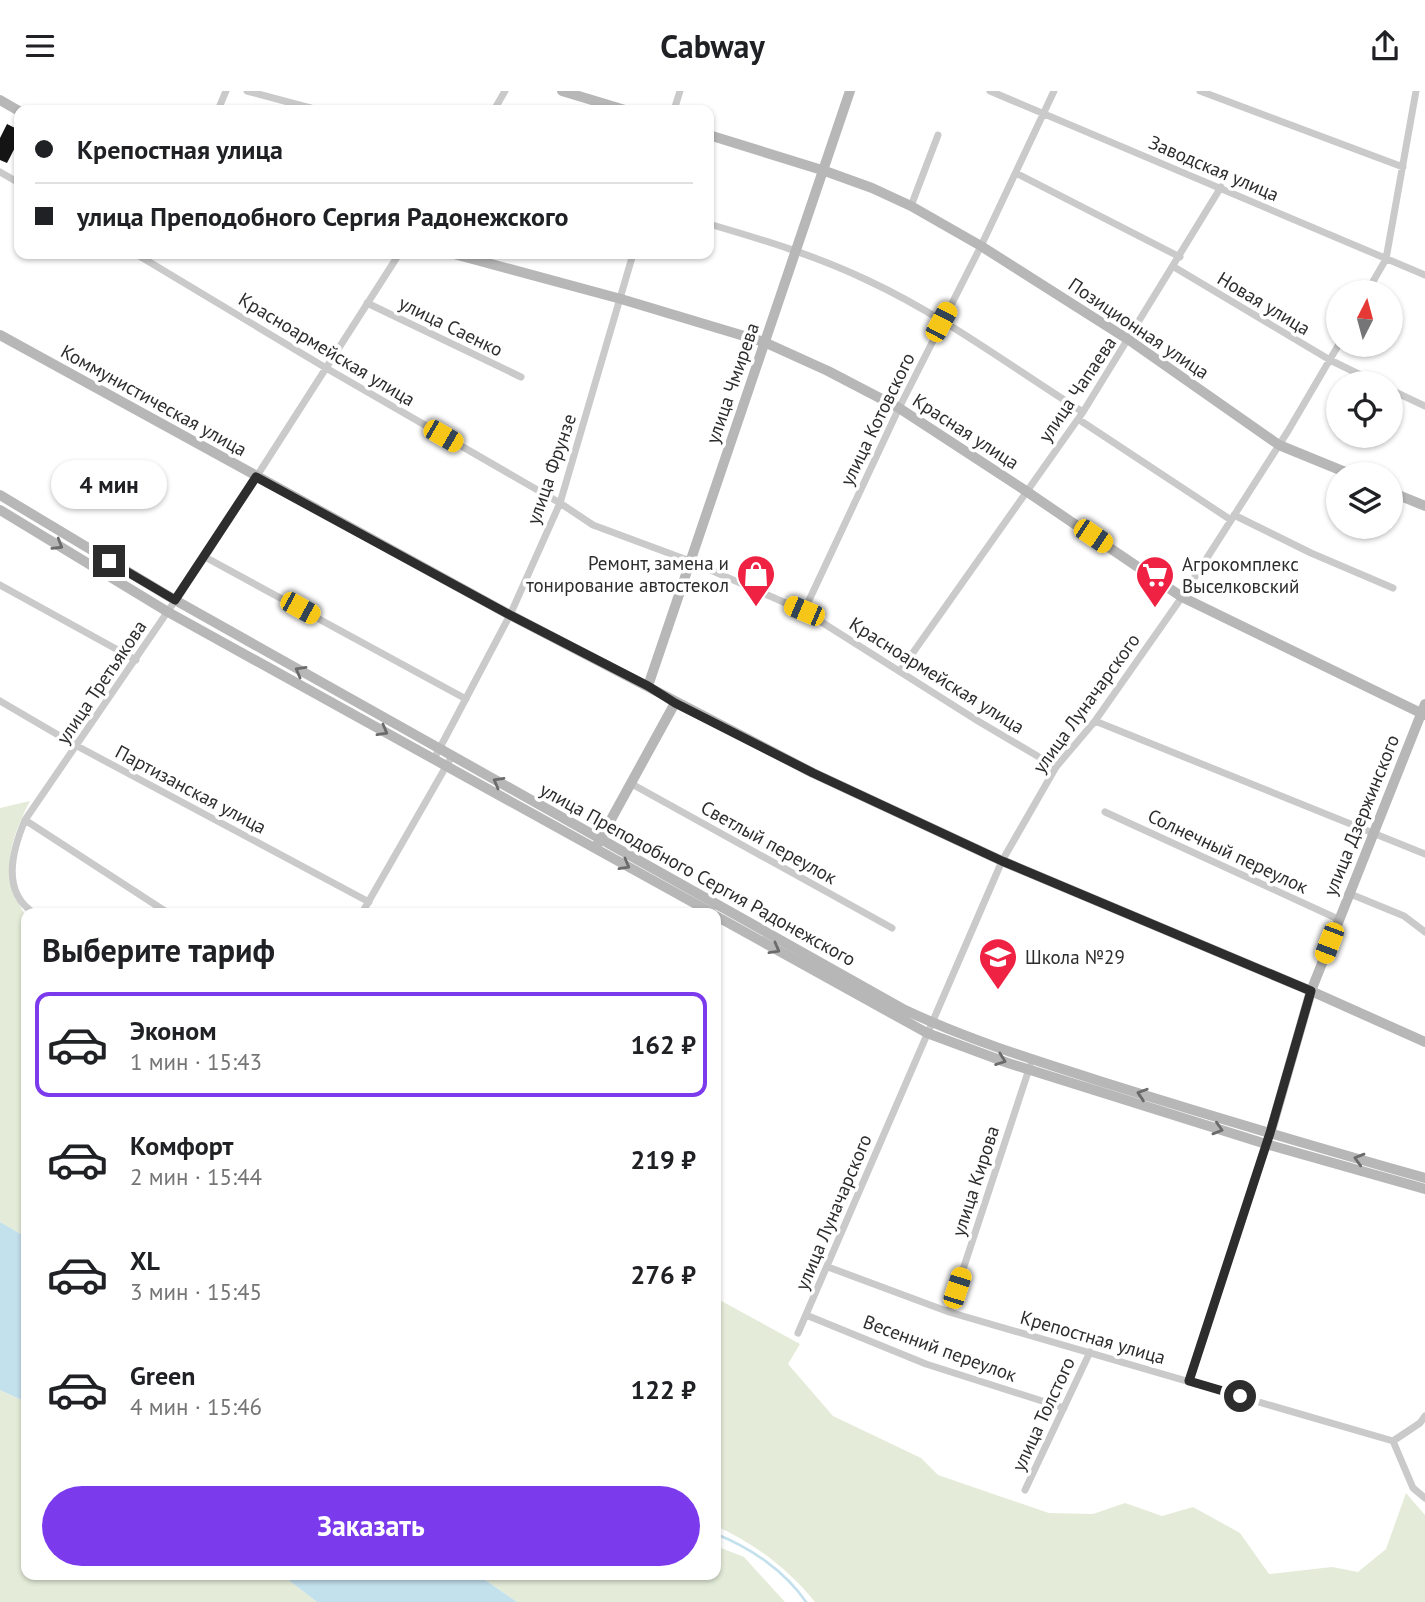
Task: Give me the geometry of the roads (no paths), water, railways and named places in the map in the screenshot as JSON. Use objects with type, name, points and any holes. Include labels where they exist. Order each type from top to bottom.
[{"type":"street","points":[[0,99],[4,91]]},
{"type":"street","points":[[247,91],[299,105]]},
{"type":"street","points":[[562,91],[608,105]]},
{"type":"street","name":"улица Чмирева","points":[[648,686],[850,91]]},
{"type":"street","name":"Заводская улица","points":[[990,91],[1425,275]]},
{"type":"street","name":"улица Котовского","points":[[804,611],[899,408],[982,246],[1054,91]]},
{"type":"street","points":[[1200,91],[1403,167]]},
{"type":"street","points":[[1374,280],[1385,259],[1416,91]]},
{"type":"street","points":[[911,206],[937,135]]},
{"type":"street","name":"Позиционная улица","points":[[714,137],[825,171],[911,206],[982,246],[1129,340],[1279,445],[1326,464]]},
{"type":"street","points":[[1016,173],[1180,257]]},
{"type":"street","name":"улица Чапаева","points":[[900,671],[1080,415],[1129,340],[1221,187]]},
{"type":"street","points":[[714,225],[797,250],[871,282],[941,322],[1233,518],[1392,587]]},
{"type":"street","name":"Красноармейская улица","points":[[144,259],[593,525],[690,561],[804,611],[1056,767]]},
{"type":"street","name":"улица Третьякова","points":[[26,908],[12,884],[14,847],[24,820],[205,557],[396,259]]},
{"type":"street","name":"Красная улица","points":[[473,259],[621,299],[764,342],[828,371],[899,408],[1182,597],[1424,711]]},
{"type":"street","name":"улица Фрунзе","points":[[434,759],[510,615],[560,503],[632,259]]},
{"type":"street","name":"Новая улица","points":[[1174,267],[1352,371]]},
{"type":"street","name":"улица Саенко","points":[[368,303],[521,377]]},
{"type":"street","name":"Коммунистическая улица","points":[[0,335],[510,615],[813,773],[1002,861],[1425,1042]]},
{"type":"street","name":"улица Луначарского","points":[[798,1333],[1002,861],[1056,767],[1095,721],[1182,597],[1332,357]]},
{"type":"street","points":[[1403,396],[1425,407]]},
{"type":"street","name":"улица Преподобного Сергия Радонежского","points":[[0,495],[175,600],[439,749],[449,761],[717,908]]},
{"type":"street","points":[[1403,497],[1425,506]]},
{"type":"street","name":"улица Преподобного Сергия Радонежского","points":[[0,510],[168,612],[434,759],[449,761]]},
{"type":"street","points":[[205,557],[466,699]]},
{"type":"street","points":[[0,585],[136,660]]},
{"type":"street","name":"Партизанская улица","points":[[0,701],[77,746],[369,902]]},
{"type":"street","points":[[598,844],[675,703]]},
{"type":"street","name":"улица Дзержинского","points":[[1189,1381],[1268,1139],[1311,991],[1424,711]]},
{"type":"street","points":[[1095,721],[1425,854]]},
{"type":"street","points":[[365,908],[449,761]]},
{"type":"street","name":"Светлый переулок","points":[[630,783],[892,928]]},
{"type":"street","name":"Солнечный переулок","points":[[1105,812],[1338,919]]},
{"type":"street","points":[[24,820],[160,908]]},
{"type":"street","name":"улица Преподобного Сергия Радонежского","points":[[598,844],[703,908]]},
{"type":"street","points":[[1348,894],[1404,916],[1425,932]]},
{"type":"street","name":"улица Преподобного Сергия Радонежского","points":[[721,910],[932,1023],[1030,1064]]},
{"type":"street","name":"улица Преподобного Сергия Радонежского","points":[[721,919],[927,1033],[1425,1189]]},
{"type":"street","name":"улица Кирова","points":[[949,1312],[1030,1064]]},
{"type":"street","name":"улица Преподобного Сергия Радонежского","points":[[1268,1139],[1425,1178]]},
{"type":"street","name":"Крепостная улица","points":[[828,1267],[949,1312],[1393,1441]]},
{"type":"street","name":"Весенний переулок","points":[[806,1315],[926,1364],[1064,1408]]},
{"type":"street","name":"улица Толстого","points":[[1025,1490],[1090,1352]]},
{"type":"street","points":[[1425,1416],[1420,1423],[1393,1441],[1413,1488],[1425,1498]]},
{"type":"water","points":[[0,1222],[21,1234],[21,1400],[0,1390]]},
{"type":"water","points":[[288,1580],[485,1580],[517,1602],[317,1602]]},
{"type":"waterway","points":[[721,1536],[742,1546],[778,1571],[806,1602]]},
{"type":"place","name":"Ремонт, замена и тонирование автостекол","points":[[756,608]]},
{"type":"place","name":"Агрокомплекс Выселковский","points":[[1155,609]]},
{"type":"place","name":"Школа №29","points":[[998,991]]}]
